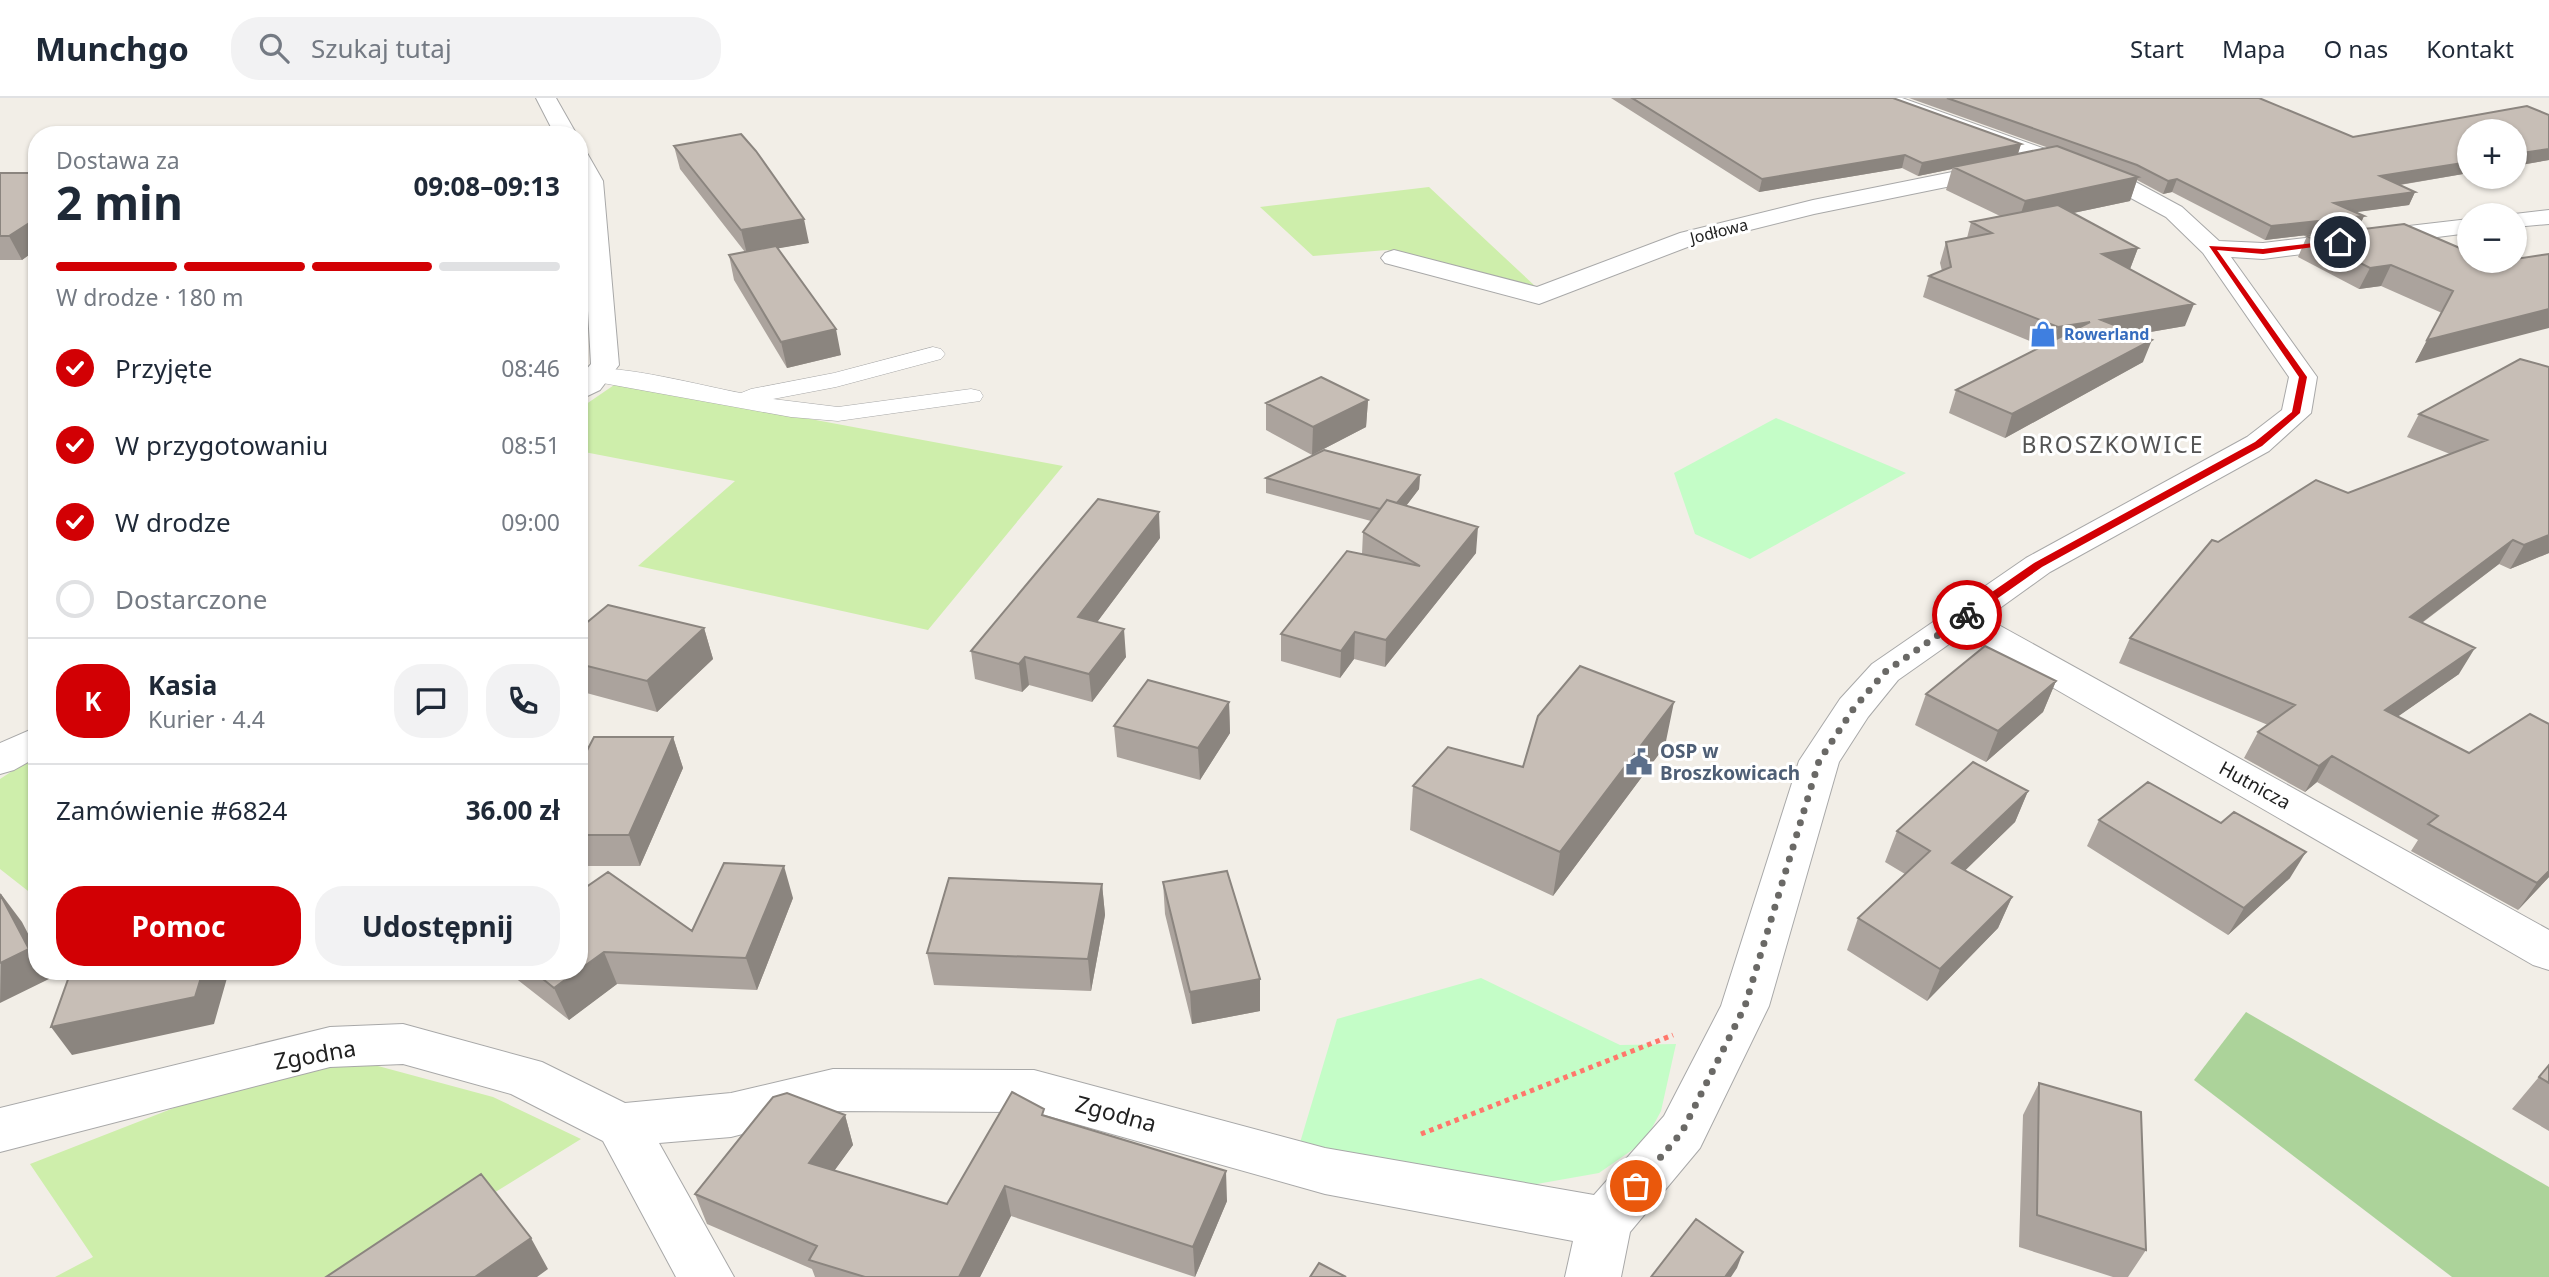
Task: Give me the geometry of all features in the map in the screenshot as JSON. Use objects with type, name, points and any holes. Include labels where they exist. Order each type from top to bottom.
[{"type":"street","points":[[546,98],[561,126]]},
{"type":"street","points":[[1593,1277],[1605,1222],[1682,1132],[1745,1006],[1819,761],[1854,708],[1885,672],[2038,565],[2258,444],[2296,413],[2303,377],[2211,248],[2174,212],[2124,185],[1883,98]]},
{"type":"street","name":"Jodłowa","points":[[1394,258],[1539,296],[1689,238],[1813,208],[2052,159]]},
{"type":"street","points":[[588,174],[592,181],[605,365],[588,383]]},
{"type":"street","points":[[2527,219],[2549,217]]},
{"type":"street","points":[[2211,248],[2263,251],[2457,227]]},
{"type":"street","name":"Hutnicza","points":[[1961,619],[2549,952]]},
{"type":"street","points":[[0,760],[28,745]]},
{"type":"street","name":"Zgodna","points":[[0,1130],[330,1047],[403,1044],[524,1077],[621,1125],[731,1115],[833,1090],[1034,1091],[1325,1171],[1605,1222]]},
{"type":"street","points":[[621,1125],[706,1277]]},
{"type":"lane","points":[[736,399],[836,380],[933,354]]},
{"type":"lane","points":[[588,383],[619,377],[791,410],[838,414],[971,396]]},
{"type":"path","points":[[1416,1136],[1745,1006]]},
{"type":"green space","points":[[1429,187],[1535,286],[1387,250],[1313,256],[1260,207]]},
{"type":"green space","points":[[617,383],[1063,466],[928,630],[638,566],[735,481],[588,453],[588,403]]},
{"type":"green space","points":[[1776,418],[1906,473],[1750,559],[1695,534],[1674,473]]},
{"type":"green space","points":[[28,761],[28,891],[0,869],[0,779]]},
{"type":"green space","points":[[1481,978],[1620,1045],[1676,1044],[1661,1111],[1645,1141],[1599,1173],[1519,1187],[1299,1146],[1337,1019]]},
{"type":"green space","points":[[2246,1012],[2549,1187],[2549,1277],[2452,1277],[2194,1080]]},
{"type":"green space","points":[[352,1059],[493,1097],[581,1139],[358,1277],[55,1277],[93,1257],[30,1164],[220,1090]]},
{"type":"building","points":[[1632,98],[1893,98],[2021,144],[1922,163],[1905,155],[1762,179]]},
{"type":"building","points":[[1947,98],[2259,98],[2353,137],[2527,106],[2549,115],[2549,149],[2527,152],[2527,119],[2457,119],[2457,164],[2380,176],[2415,192],[2334,203],[2364,216],[2271,226],[2177,179],[2168,181],[2137,165]]},
{"type":"building","points":[[741,134],[804,219],[741,230],[674,146]]},
{"type":"building","points":[[2057,146],[2138,177],[2025,201],[1953,167]]},
{"type":"building","points":[[0,173],[28,173],[28,224],[9,236],[0,236]]},
{"type":"building","points":[[2058,205],[2138,248],[2102,254],[2194,304],[2101,320],[2152,340],[2012,414],[1956,390],[2090,322],[2058,327],[1929,276],[1951,267],[1946,242],[1992,233],[1971,222]]},
{"type":"building","points":[[2404,224],[2457,247],[2457,273],[2527,273],[2527,257],[2549,254],[2549,309],[2427,340],[2453,291],[2391,265],[2370,268],[2307,236]]},
{"type":"building","points":[[776,246],[836,329],[781,342],[729,255]]},
{"type":"building","points":[[2520,359],[2549,367],[2549,535],[2524,545],[2513,540],[2410,617],[2475,648],[2385,710],[2469,753],[2530,714],[2549,724],[2549,871],[2537,883],[2428,824],[2438,816],[2332,756],[2319,766],[2258,732],[2295,705],[2130,638],[2212,540],[2218,542],[2316,480],[2348,493],[2487,440],[2419,414]]},
{"type":"building","points":[[1321,377],[1368,400],[1313,427],[1266,403]]},
{"type":"building","points":[[1324,450],[1420,475],[1397,503],[1387,500],[1380,509],[1266,478]]},
{"type":"building","points":[[1098,499],[1159,512],[1078,617],[1124,629],[1089,674],[1025,657],[1019,664],[971,651]]},
{"type":"building","points":[[1387,500],[1478,527],[1386,640],[1355,632],[1341,651],[1281,634],[1347,551],[1420,566],[1363,532]]},
{"type":"building","points":[[608,605],[704,628],[647,681],[588,666],[588,622]]},
{"type":"building","points":[[1985,646],[2056,681],[1998,731],[1926,694]]},
{"type":"building","points":[[1580,666],[1674,702],[1560,852],[1413,786],[1448,747],[1523,767],[1538,716]]},
{"type":"building","points":[[1148,680],[1229,702],[1198,748],[1114,726]]},
{"type":"building","points":[[594,737],[673,737],[629,835],[588,835],[588,749]]},
{"type":"building","points":[[1973,762],[2028,791],[1952,863],[2012,897],[1940,969],[1858,918],[1930,851],[1897,831]]},
{"type":"building","points":[[2148,782],[2221,823],[2234,812],[2306,852],[2244,908],[2099,820]]},
{"type":"building","points":[[724,863],[784,866],[746,958],[604,952],[588,964],[588,886],[608,872],[692,931]]},
{"type":"building","points":[[1227,871],[1260,979],[1190,992],[1163,882]]},
{"type":"building","points":[[949,878],[1102,884],[1088,959],[927,953]]},
{"type":"building","points":[[0,894],[28,949],[0,963]]},
{"type":"building","points":[[68,980],[200,980],[195,997],[51,1027]]},
{"type":"building","points":[[544,980],[565,980],[554,988]]},
{"type":"building","points":[[2549,1065],[2549,1083],[2539,1077]]},
{"type":"building","points":[[2039,1083],[2141,1112],[2146,1250],[2037,1215]]},
{"type":"building","points":[[1012,1092],[1044,1109],[1042,1115],[1226,1171],[1193,1247],[1005,1186],[959,1277],[865,1277],[809,1260],[817,1246],[695,1194],[773,1097],[787,1093],[845,1115],[809,1163],[947,1204]]},
{"type":"building","points":[[481,1174],[531,1238],[475,1277],[326,1277]]},
{"type":"building","points":[[1696,1219],[1743,1252],[1725,1277],[1651,1277]]},
{"type":"building","points":[[1319,1263],[1346,1277],[1310,1277]]},
{"type":"way so far","points":[[1636,1186],[1682,1132],[1745,1006],[1819,761],[1854,708],[1885,672],[1967,615]]},
{"type":"place","name":"Rowerland","points":[[2043,334]]},
{"type":"place","name":"OSP w Broszkowicach","points":[[1639,762]]},
{"type":"district","name":"BROSZKOWICE","points":[[2113,445]]},
{"type":"route","points":[[1967,615],[2038,565],[2258,444],[2296,413],[2303,377],[2211,248],[2263,251],[2340,242]]}]
